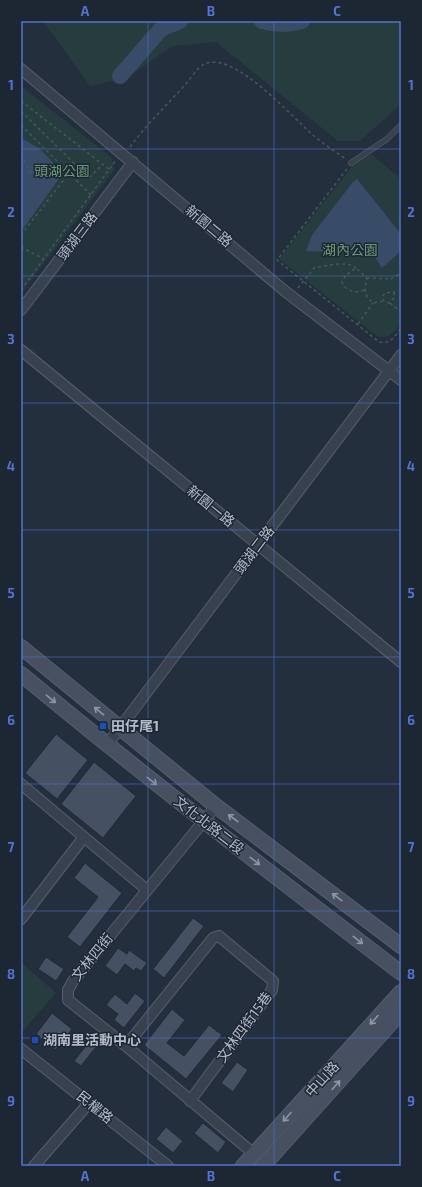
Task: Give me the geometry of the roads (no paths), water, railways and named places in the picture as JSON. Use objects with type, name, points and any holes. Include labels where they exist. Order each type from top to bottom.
[{"type":"street","name":"新園二路","points":[[21,69],[286,292],[401,380]]},
{"type":"street","name":"頭湖三路","points":[[21,310],[133,162]]},
{"type":"street","name":"新園一路","points":[[21,350],[401,662]]},
{"type":"street","name":"頭湖二路","points":[[107,745],[259,545],[401,354]]},
{"type":"street","name":"文化北路二段","points":[[21,648],[216,806],[401,946]]},
{"type":"street","name":"文化北路二段","points":[[21,674],[107,745],[401,973]]},
{"type":"street","points":[[21,785],[147,890]]},
{"type":"street","name":"文林四街","points":[[216,806],[73,981],[68,990],[68,1000],[126,1046],[254,1154]]},
{"type":"street","points":[[21,919],[84,837]]},
{"type":"street","name":"文林四街15巷","points":[[126,1046],[213,938],[219,936],[273,981],[272,990],[190,1101]]},
{"type":"street","name":"中山路","points":[[243,1166],[401,992]]},
{"type":"street","name":"中山路","points":[[264,1166],[401,1012]]},
{"type":"street","name":"民權路","points":[[21,1049],[168,1166]]},
{"type":"street","points":[[34,1166],[89,1103]]},
{"type":"lane","points":[[351,163],[388,139],[401,125]]},
{"type":"water","points":[[21,138],[39,148],[63,173],[21,232]]},
{"type":"water","points":[[357,179],[401,234],[401,251],[382,268],[372,253],[306,251],[312,235],[353,182]]},
{"type":"waterway","points":[[120,76],[161,29],[180,21]]},
{"type":"waterway","points":[[262,21],[282,24],[302,21]]},
{"type":"place","name":"田仔尾1","points":[[103,726]]},
{"type":"place","name":"湖南里活動中心","points":[[35,1040]]},
{"type":"park label","name":"頭湖公園","points":[[62,171]]},
{"type":"park label","name":"湖內公園","points":[[350,250]]}]
